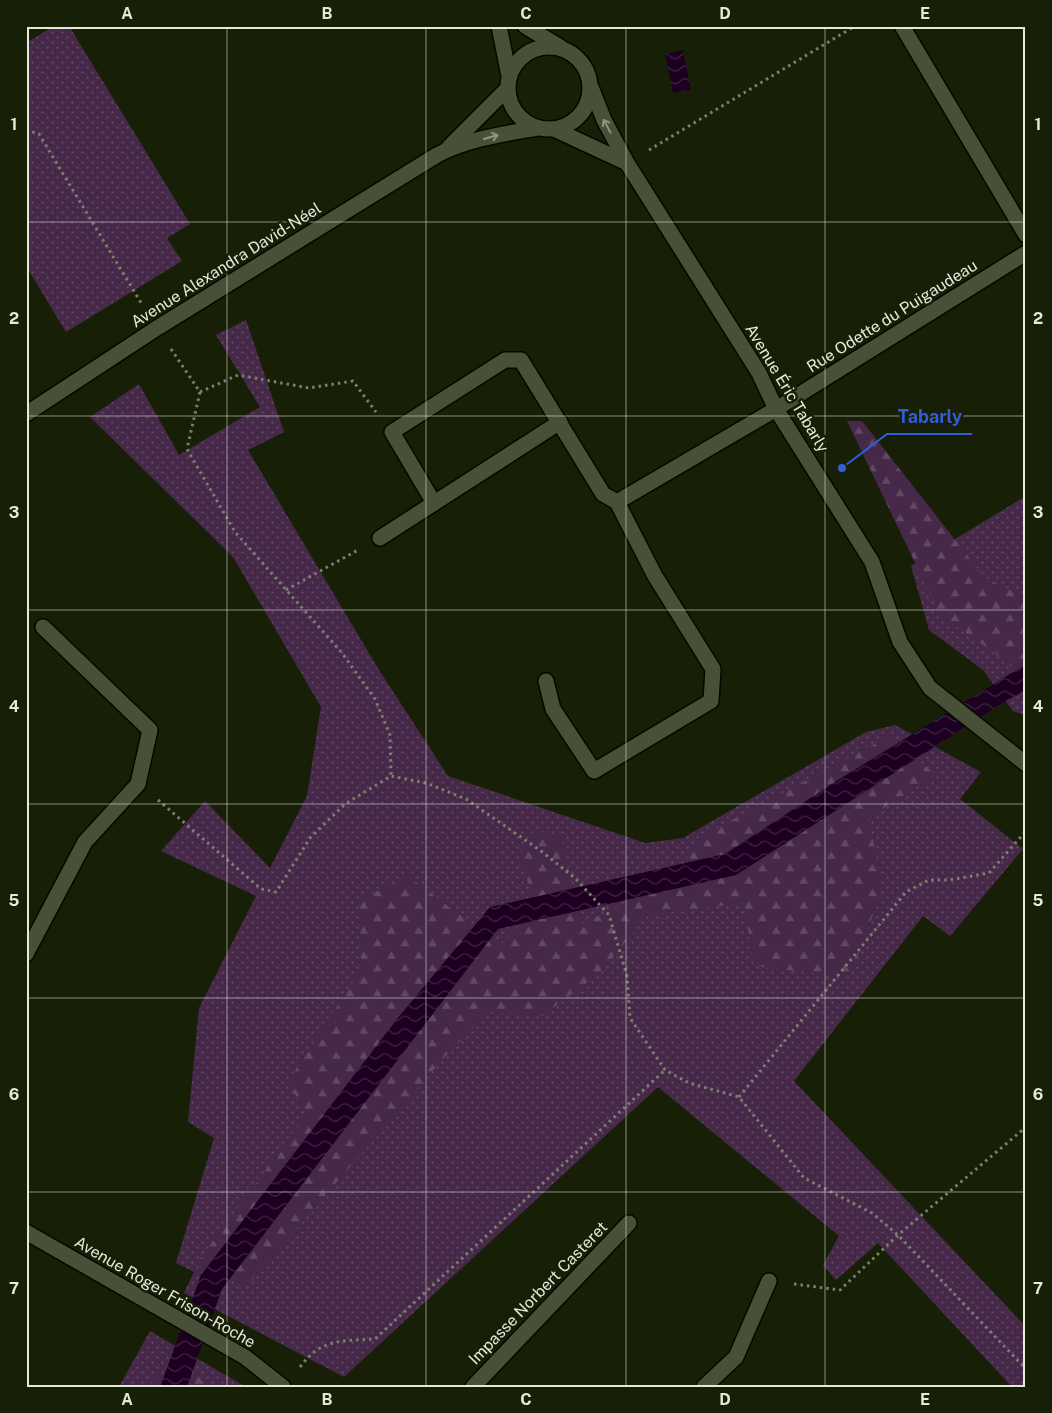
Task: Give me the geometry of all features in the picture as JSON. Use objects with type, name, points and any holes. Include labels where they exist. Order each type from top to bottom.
[{"type":"street","points":[[499,26],[510,102],[525,122],[537,128],[563,128],[583,112],[589,100],[591,87]]},
{"type":"street","name":"Avenue Éric Tabarly","points":[[525,26],[573,54],[582,62],[604,120],[627,163],[759,373],[776,409],[872,562],[900,642],[930,688],[1026,764]]},
{"type":"street","points":[[902,26],[1026,234]]},
{"type":"street","points":[[508,82],[515,64],[533,49],[546,47],[561,48]]},
{"type":"street","name":"Avenue Alexandra David-Néel","points":[[26,414],[157,328],[446,150],[482,117],[508,82]]},
{"type":"street","name":"Avenue Alexandra David-Néel","points":[[446,150],[500,135],[537,128]]},
{"type":"street","points":[[554,129],[627,163]]},
{"type":"street","name":"Rue Odette du Puigaudeau","points":[[618,502],[776,409],[1026,253]]},
{"type":"street","points":[[434,503],[392,432],[505,360],[521,360],[603,494],[618,502],[655,576],[713,669],[711,702],[594,771],[553,709],[546,682]]},
{"type":"street","points":[[380,538],[560,422]]},
{"type":"street","points":[[26,954],[85,842],[138,784],[150,730],[43,627]]},
{"type":"street","name":"Impasse Norbert Casteret","points":[[473,1387],[629,1223]]},
{"type":"street","name":"Avenue Roger Frison-Roche","points":[[26,1232],[177,1320],[245,1357],[283,1387]]},
{"type":"street","points":[[704,1387],[736,1356],[769,1281]]},
{"type":"path","points":[[627,163],[856,26]]},
{"type":"path","points":[[26,130],[39,134],[157,328],[200,392],[187,449],[235,532],[342,653],[375,700],[390,734],[391,776]]},
{"type":"path","points":[[200,392],[238,375],[308,388],[353,381],[392,432]]},
{"type":"path","points":[[286,590],[380,538]]},
{"type":"path","points":[[138,784],[261,889],[276,892],[310,838],[345,804],[391,776],[426,782],[466,799],[541,851],[578,882],[608,913],[627,976],[630,1018],[665,1070],[689,1083],[738,1097],[804,1178],[872,1213],[898,1235],[1026,1369]]},
{"type":"path","points":[[738,1097],[906,892],[929,880],[949,880],[989,872],[1026,831]]},
{"type":"path","points":[[297,1372],[308,1357],[330,1342],[375,1339],[665,1070]]},
{"type":"path","points":[[769,1281],[840,1290],[898,1235],[1026,1127]]},
{"type":"green space","points":[[54,26],[69,26],[190,224],[167,238],[182,261],[66,332],[26,266],[26,43]]},
{"type":"green space","points":[[246,320],[284,432],[248,450],[379,670],[448,776],[645,843],[683,838],[866,732],[895,725],[981,772],[960,799],[1023,849],[950,936],[923,916],[794,1081],[1026,1327],[1026,1387],[1012,1387],[878,1243],[836,1280],[823,1265],[839,1236],[658,1087],[344,1377],[184,1293],[194,1272],[176,1263],[214,1138],[188,1122],[199,1008],[256,896],[161,851],[205,801],[270,868],[307,796],[321,707],[233,557],[90,417],[139,384],[179,455],[260,407],[216,335]]},
{"type":"green space","points":[[847,421],[862,421],[985,578],[1026,597],[1026,679],[995,653],[940,615]]},
{"type":"green space","points":[[1026,496],[1026,715],[1013,711],[983,670],[929,630],[911,566]]},
{"type":"green space","points":[[889,736],[936,775],[869,817],[882,890],[850,977],[754,966],[744,903],[647,915],[601,972],[542,1016],[489,1012],[449,1052],[246,1287],[197,1263],[308,1113],[287,1083],[361,970],[360,900],[408,876],[500,945],[537,907],[519,858],[533,830],[561,835],[580,924],[676,881],[695,840]]},
{"type":"green space","points":[[150,1331],[246,1387],[119,1387]]},
{"type":"green space","points":[[155,1374],[201,1376],[203,1387],[151,1387]]},
{"type":"water","points":[[683,50],[691,90],[673,93],[665,54]]},
{"type":"water","points":[[1026,664],[1026,691],[1007,700],[736,875],[498,929],[222,1289],[187,1387],[160,1387],[201,1275],[397,1019],[490,907],[725,854],[838,780]]},
{"type":"place","name":"Tabarly","points":[[842,468]]}]
